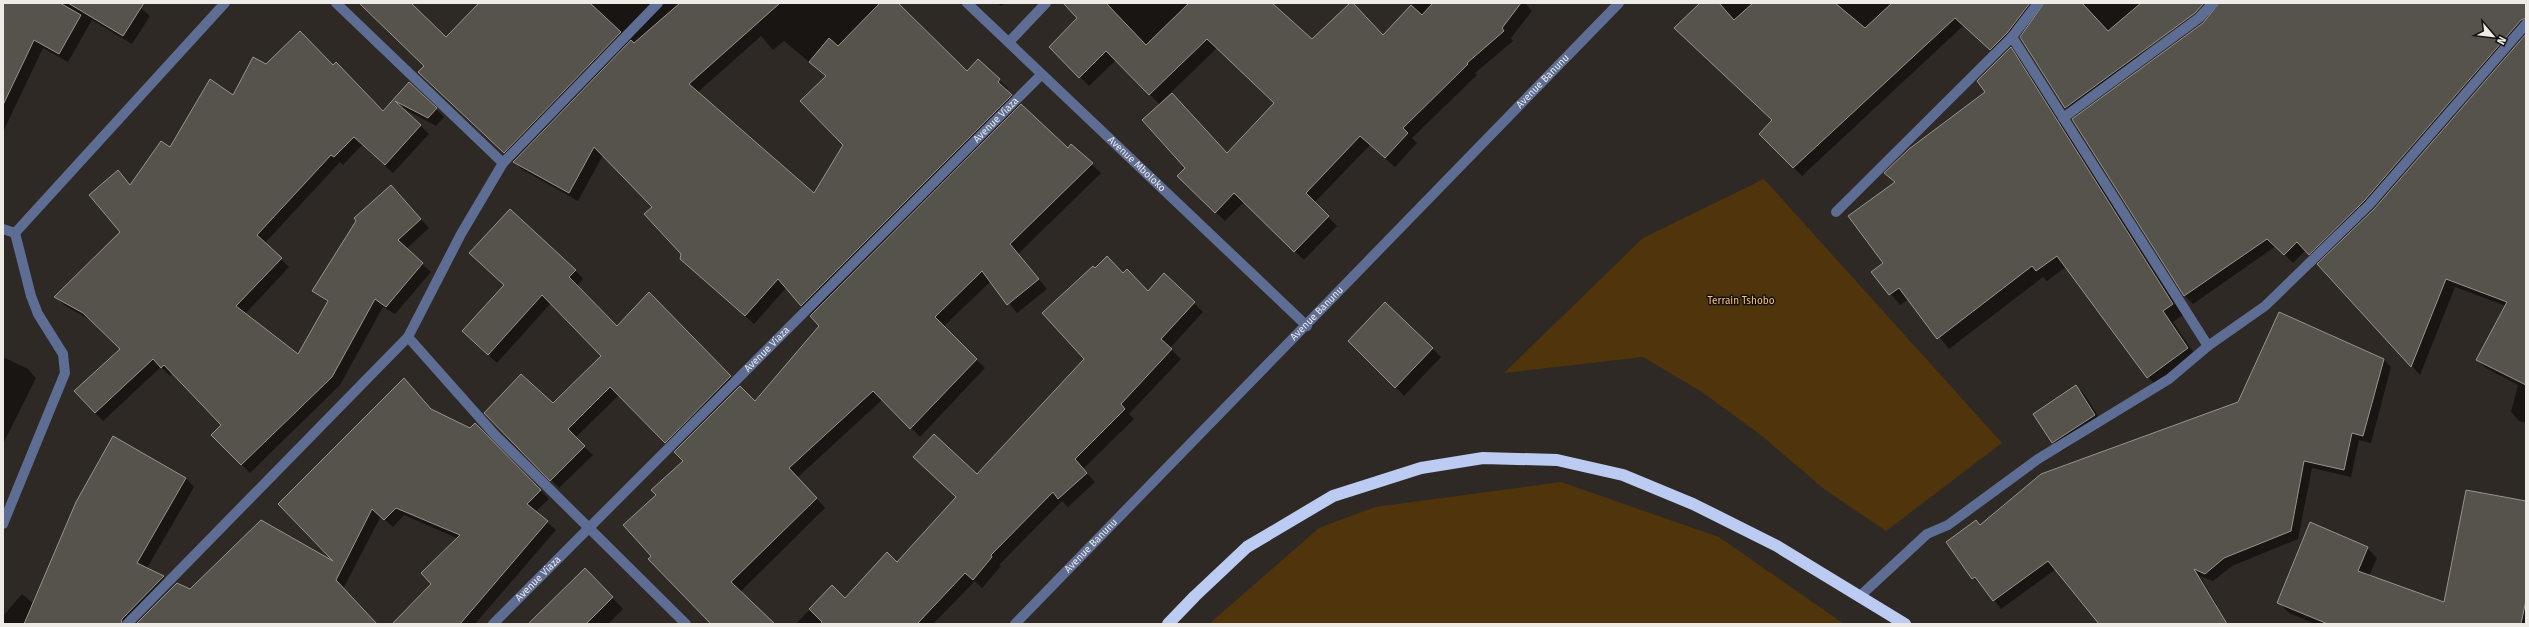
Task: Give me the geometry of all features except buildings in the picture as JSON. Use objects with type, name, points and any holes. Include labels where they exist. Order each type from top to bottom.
[{"type":"highway","points":[[1168,624],[1194,596],[1248,547],[1333,496],[1421,468],[1483,458],[1557,460],[1623,475],[1693,504],[1777,546],[1905,624]]},
{"type":"street","points":[[16,233],[225,3]]},
{"type":"street","points":[[336,3],[503,163]]},
{"type":"street","points":[[127,624],[408,337],[461,234],[503,163],[658,3]]},
{"type":"street","name":"Avenue Mboloko","points":[[966,3],[1009,42],[1041,75],[1160,184],[1307,326]]},
{"type":"street","points":[[1009,42],[1046,3]]},
{"type":"street","points":[[1836,212],[2012,37],[2038,3]]},
{"type":"street","points":[[2063,118],[2199,18],[2213,3]]},
{"type":"street","name":"Avenue Banunu","points":[[1015,624],[1307,326],[1614,5]]},
{"type":"street","points":[[1859,597],[1927,534],[1948,525],[2038,459],[2169,379],[2208,346],[2265,306],[2369,205],[2526,24]]},
{"type":"street","points":[[2012,37],[2208,346]]},
{"type":"street","name":"Avenue Viaza","points":[[493,624],[587,528],[1041,75]]},
{"type":"street","points":[[3,229],[16,233]]},
{"type":"street","points":[[3,524],[65,373],[63,354],[38,314],[31,296],[16,233]]},
{"type":"street","points":[[408,337],[495,436],[686,624]]},
{"type":"green space","name":"Terrain Tshobo","points":[[1764,179],[2002,443],[1886,531],[1824,489],[1762,436],[1702,392],[1643,357],[1504,373],[1643,238]]},
{"type":"green space","points":[[1561,482],[1719,537],[1844,624],[1209,624],[1319,528],[1375,507]]}]
